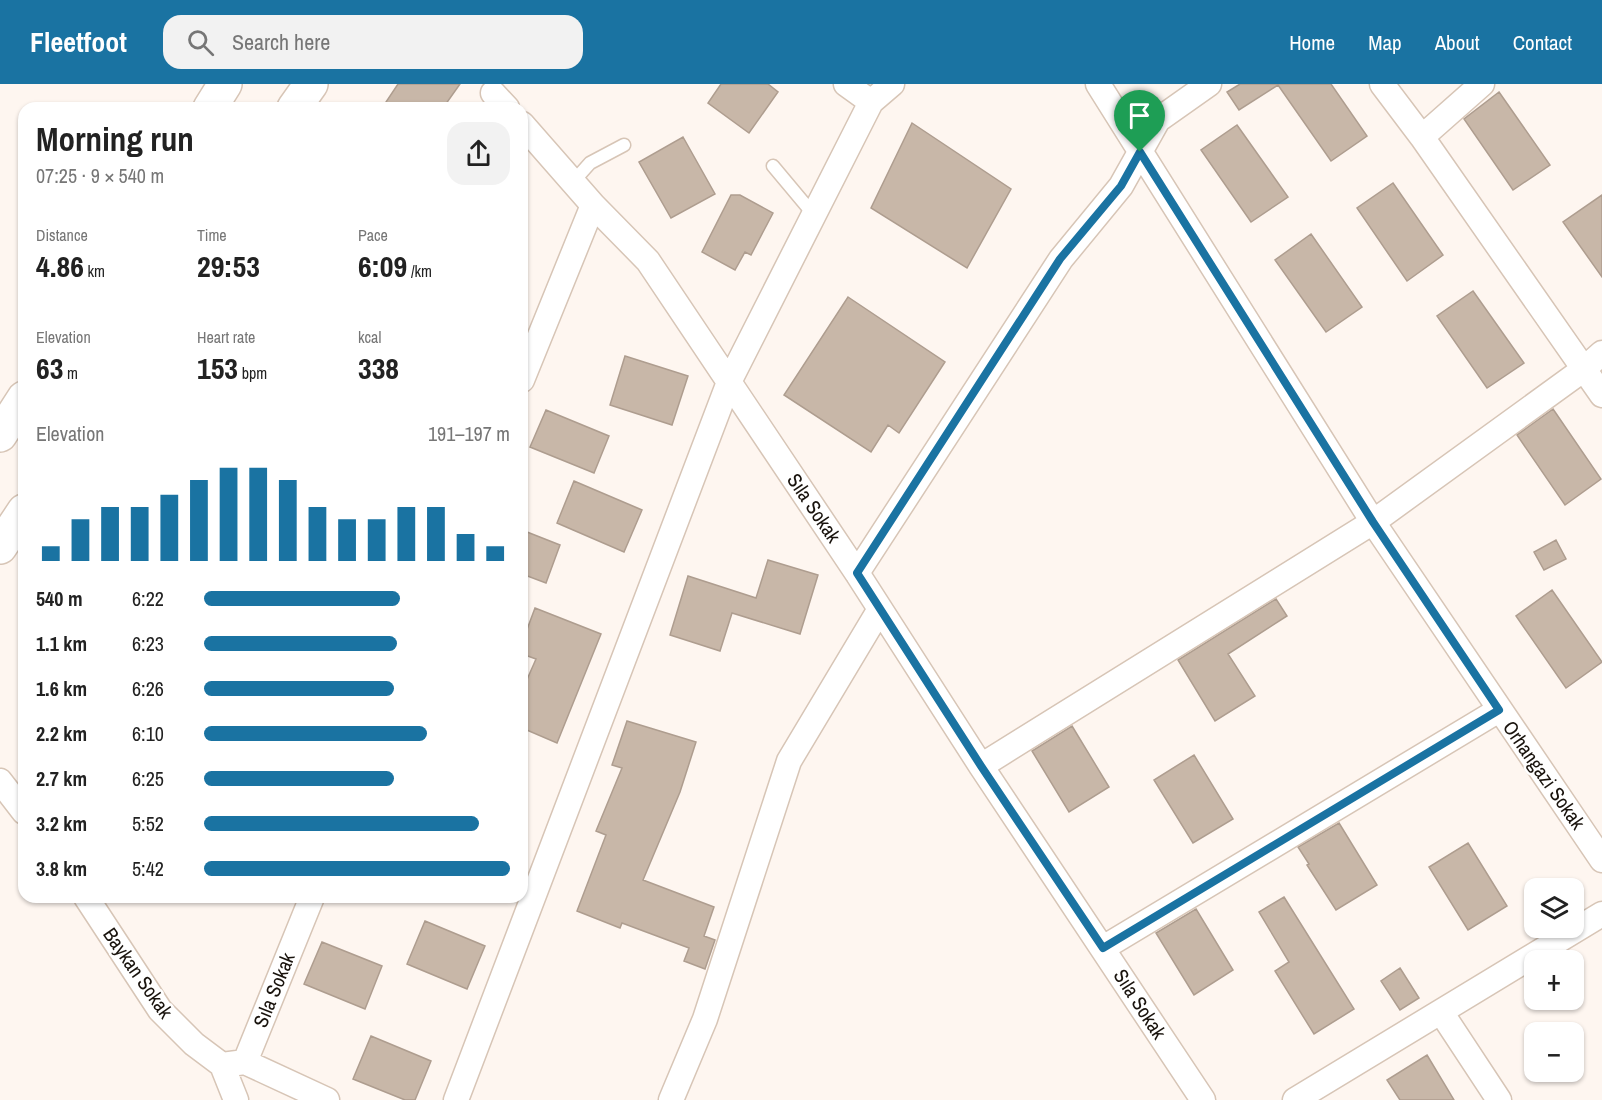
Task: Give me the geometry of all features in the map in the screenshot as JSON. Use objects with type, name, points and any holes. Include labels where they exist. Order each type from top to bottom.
[{"type":"main road","points":[[214,102],[225,84]]},
{"type":"main road","points":[[298,102],[311,84]]},
{"type":"main road","points":[[0,435],[18,407]]},
{"type":"main road","points":[[0,547],[18,520]]},
{"type":"street","points":[[846,84],[871,102]]},
{"type":"street","points":[[456,1100],[729,382],[871,102],[892,84]]},
{"type":"street","name":"Orhangazi Sokak","points":[[1098,84],[1373,522],[1602,860]]},
{"type":"street","points":[[857,573],[1060,259],[1121,186],[1158,120],[1209,84]]},
{"type":"street","points":[[1382,84],[1422,137],[1602,395]]},
{"type":"street","points":[[1422,137],[1482,84]]},
{"type":"street","name":"Sıla Sokak","points":[[528,131],[593,205],[648,261],[857,573],[981,766],[1203,1100]]},
{"type":"street","points":[[528,365],[593,205]]},
{"type":"street","points":[[981,766],[1373,522],[1584,369],[1602,353]]},
{"type":"street","points":[[671,1100],[705,1019],[789,761],[880,609]]},
{"type":"street","points":[[1103,948],[1499,710]]},
{"type":"street","points":[[0,781],[18,804]]},
{"type":"street","name":"Baykan Sokak","points":[[90,903],[160,1010],[194,1044],[234,1064],[327,1100]]},
{"type":"street","name":"Sıla Sokak","points":[[234,1064],[309,903]]},
{"type":"street","points":[[1295,1100],[1602,914]]},
{"type":"street","points":[[1441,1012],[1499,1100]]},
{"type":"street","points":[[234,1064],[236,1100]]},
{"type":"lane","points":[[573,182],[590,163],[624,145]]},
{"type":"lane","points":[[773,166],[814,215]]},
{"type":"building","points":[[398,84],[460,84],[447,102],[386,102]]},
{"type":"building","points":[[721,84],[768,84],[778,92],[749,133],[708,103]]},
{"type":"building","points":[[1240,84],[1331,84],[1367,136],[1331,161],[1278,85],[1239,110],[1227,92]]},
{"type":"building","points":[[1499,92],[1550,165],[1513,190],[1464,119]]},
{"type":"building","points":[[912,123],[1011,189],[967,268],[871,208]]},
{"type":"building","points":[[1237,125],[1288,197],[1251,222],[1201,150]]},
{"type":"building","points":[[683,137],[715,194],[671,218],[639,162]]},
{"type":"building","points":[[1393,183],[1443,255],[1407,281],[1357,208]]},
{"type":"building","points":[[731,195],[740,195],[773,213],[751,255],[745,252],[735,270],[702,252]]},
{"type":"building","points":[[1602,195],[1602,277],[1563,222]]},
{"type":"building","points":[[1311,234],[1362,307],[1326,332],[1275,260]]},
{"type":"building","points":[[1473,291],[1524,363],[1487,388],[1437,316]]},
{"type":"building","points":[[848,297],[945,362],[899,433],[888,425],[871,452],[784,395]]},
{"type":"building","points":[[625,356],[688,376],[672,425],[610,405]]},
{"type":"building","points":[[1553,409],[1601,479],[1565,505],[1517,435]]},
{"type":"building","points":[[546,410],[609,436],[594,473],[530,447]]},
{"type":"building","points":[[574,481],[642,510],[624,552],[557,523]]},
{"type":"building","points":[[528,532],[560,545],[546,583],[528,576]]},
{"type":"building","points":[[1556,540],[1566,559],[1544,570],[1534,552]]},
{"type":"building","points":[[768,560],[818,575],[800,634],[732,613],[720,651],[670,635],[688,576],[756,598]]},
{"type":"building","points":[[1552,590],[1602,662],[1566,688],[1516,616]]},
{"type":"building","points":[[1276,599],[1287,616],[1228,654],[1255,696],[1215,721],[1178,660]]},
{"type":"building","points":[[535,608],[601,634],[557,743],[528,731],[528,677],[536,659],[528,656],[528,627]]},
{"type":"building","points":[[627,721],[696,742],[680,792],[643,880],[714,907],[704,936],[715,940],[705,969],[684,961],[689,948],[622,923],[620,928],[577,911],[606,835],[596,831],[622,768],[612,765]]},
{"type":"building","points":[[1072,726],[1109,787],[1069,812],[1032,751]]},
{"type":"building","points":[[1194,755],[1233,819],[1193,843],[1154,780]]},
{"type":"building","points":[[1339,823],[1377,885],[1336,910],[1298,847]]},
{"type":"building","points":[[1468,843],[1507,906],[1468,930],[1429,867]]},
{"type":"building","points":[[1284,897],[1354,1009],[1314,1034],[1275,971],[1289,962],[1259,912]]},
{"type":"building","points":[[1196,909],[1233,970],[1194,995],[1156,933]]},
{"type":"building","points":[[425,921],[485,946],[467,989],[407,964]]},
{"type":"building","points":[[322,942],[382,966],[365,1009],[304,984]]},
{"type":"building","points":[[1400,968],[1419,998],[1400,1010],[1381,981]]},
{"type":"building","points":[[371,1036],[431,1061],[415,1100],[405,1100],[353,1079]]},
{"type":"building","points":[[1427,1055],[1454,1100],[1400,1100],[1387,1080]]},
{"type":"route","points":[[1140,152],[1373,522],[1499,710],[1103,948],[981,766],[857,573],[1060,259],[1121,186],[1140,152]]}]
